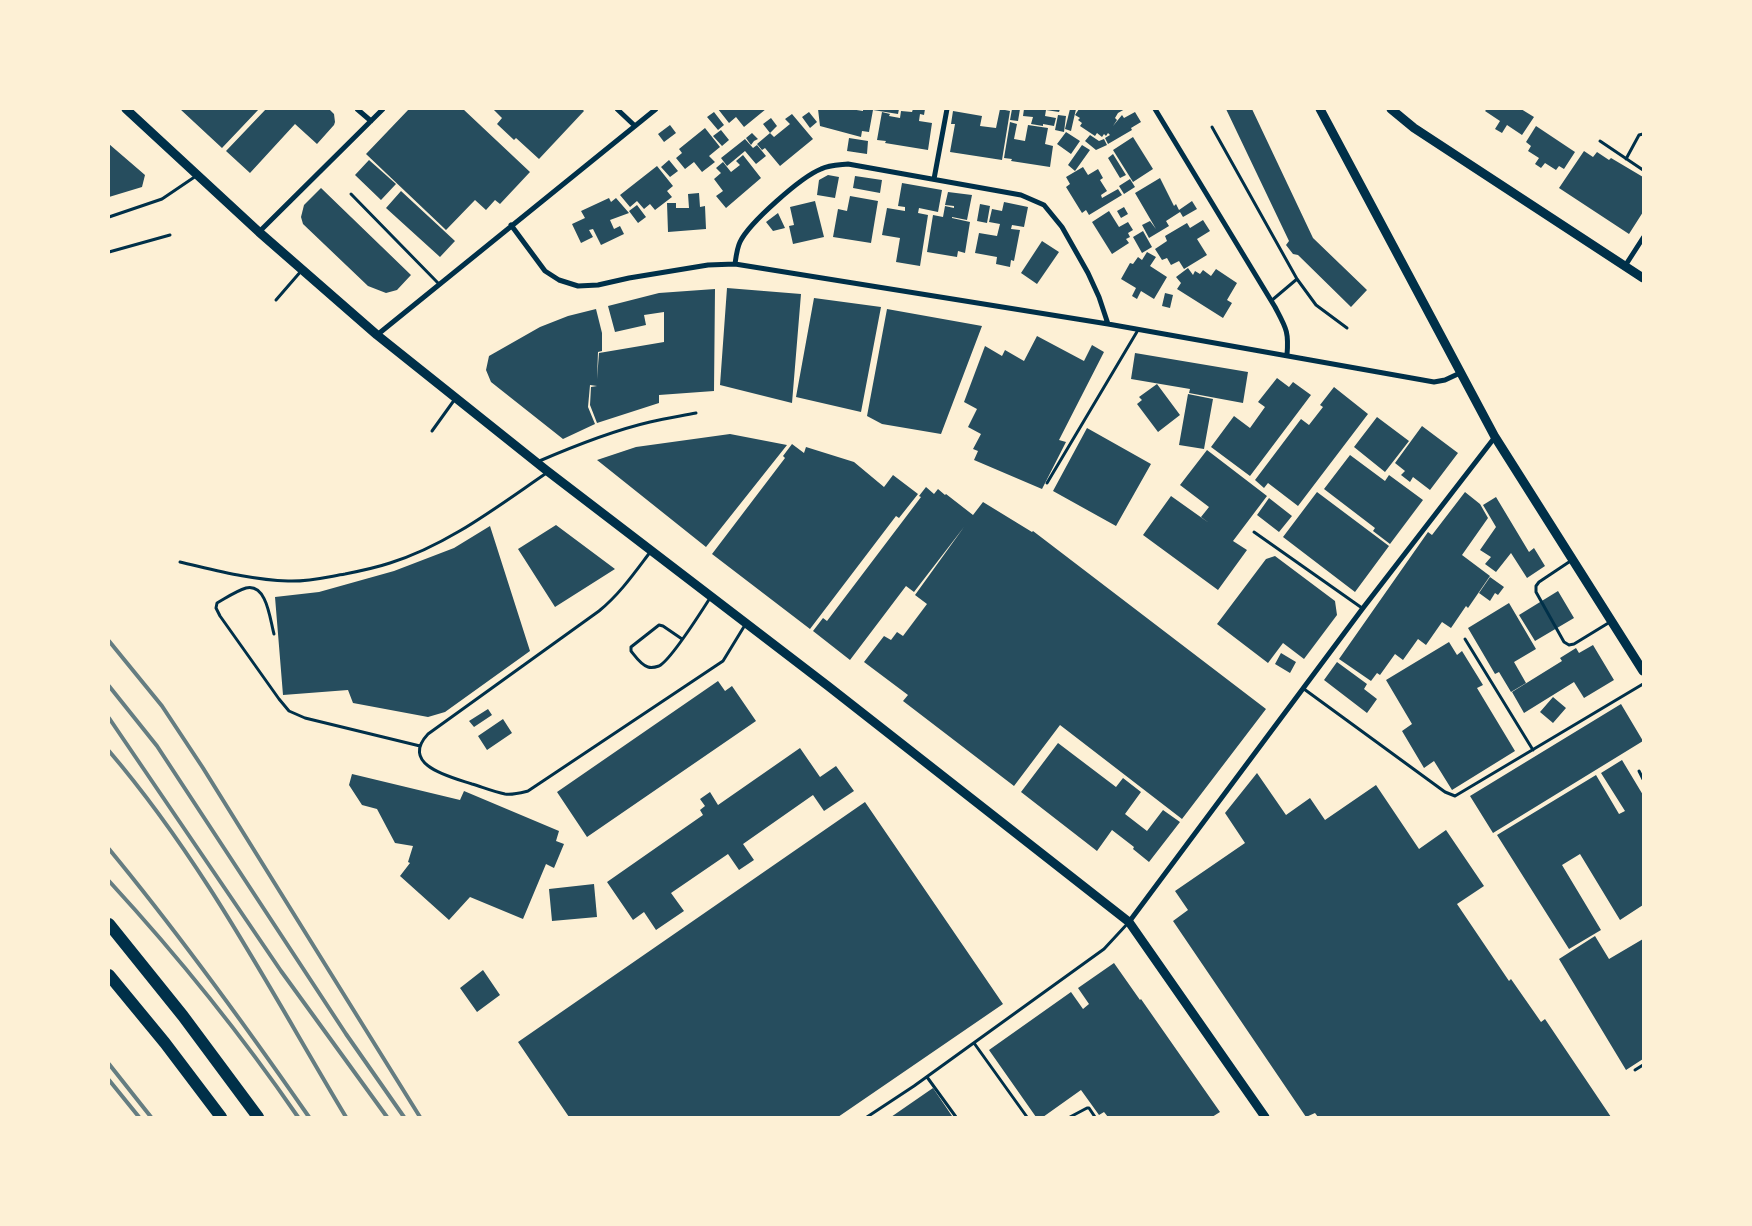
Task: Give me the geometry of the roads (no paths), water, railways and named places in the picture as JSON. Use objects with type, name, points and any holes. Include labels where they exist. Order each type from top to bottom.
[{"type":"highway","points":[[109,924],[183,1016],[258,1117]]},
{"type":"highway","points":[[109,974],[222,1117]]},
{"type":"main road","points":[[126,109],[259,232],[377,335],[549,472],[712,596],[1130,922],[1265,1117]]},
{"type":"main road","points":[[1320,109],[1495,436],[1643,671]]},
{"type":"main road","points":[[1391,109],[1414,128],[1643,278]]},
{"type":"street","points":[[357,109],[370,121]]},
{"type":"street","points":[[259,232],[383,109]]},
{"type":"street","points":[[617,109],[635,126]]},
{"type":"street","points":[[377,335],[656,109]]},
{"type":"street","points":[[934,179],[947,109]]},
{"type":"street","points":[[1155,109],[1287,330],[1287,355]]},
{"type":"street","points":[[735,264],[739,243],[755,221],[807,177],[820,169],[848,164],[1022,195],[1044,205],[1062,227],[1088,273],[1108,324]]},
{"type":"street","points":[[511,225],[545,271],[559,280],[578,286],[598,285],[708,265],[735,264],[1108,324],[1434,382],[1445,380],[1460,373]]},
{"type":"street","points":[[1625,266],[1643,238]]},
{"type":"street","points":[[1130,922],[1363,608],[1495,436]]},
{"type":"lane","points":[[1212,127],[1297,279],[1316,305],[1347,328]]},
{"type":"lane","points":[[1626,159],[1640,135],[1643,134]]},
{"type":"lane","points":[[1600,141],[1643,170]]},
{"type":"lane","points":[[109,216],[162,199],[197,176]]},
{"type":"lane","points":[[351,194],[439,284]]},
{"type":"lane","points":[[109,252],[170,235]]},
{"type":"lane","points":[[276,300],[302,270]]},
{"type":"lane","points":[[1271,301],[1297,279]]},
{"type":"lane","points":[[1047,483],[1138,330]]},
{"type":"lane","points":[[432,431],[456,398]]},
{"type":"lane","points":[[537,462],[607,434],[650,422],[696,413]]},
{"type":"lane","points":[[180,562],[238,575],[290,581],[322,578],[362,570],[390,563],[447,538],[480,519],[549,472]]},
{"type":"lane","points":[[1254,532],[1363,608]]},
{"type":"lane","points":[[652,550],[628,583],[610,602],[428,734],[420,746],[420,755],[427,767],[442,775],[503,794],[528,791],[723,661],[746,623]]},
{"type":"lane","points":[[1573,560],[1539,582],[1536,586],[1536,592],[1564,642],[1569,645],[1574,644],[1612,621]]},
{"type":"lane","points":[[274,634],[264,597],[257,589],[244,589],[217,603],[216,608],[220,616],[289,711],[305,718],[420,746]]},
{"type":"lane","points":[[682,639],[663,626],[658,625],[631,647],[631,651],[644,665],[648,667],[658,666],[671,655],[712,596]]},
{"type":"lane","points":[[1465,639],[1533,750]]},
{"type":"lane","points":[[1304,689],[1445,792],[1453,795],[1459,794],[1643,684]]},
{"type":"lane","points":[[1639,771],[1643,779]]},
{"type":"lane","points":[[867,1117],[927,1077],[1104,949],[1130,922]]},
{"type":"lane","points":[[974,1043],[1027,1117]]},
{"type":"lane","points":[[1635,1070],[1643,1065]]},
{"type":"lane","points":[[927,1077],[956,1117]]},
{"type":"lane","points":[[1070,1117],[1084,1108],[1089,1108],[1095,1117]]},
{"type":"railway","points":[[109,641],[162,706],[203,768],[420,1117]]},
{"type":"railway","points":[[109,686],[157,746],[346,1034],[404,1117]]},
{"type":"railway","points":[[109,718],[281,971],[387,1117]]},
{"type":"railway","points":[[109,751],[176,837],[206,883],[346,1117]]},
{"type":"railway","points":[[109,849],[212,981],[309,1117]]},
{"type":"railway","points":[[109,881],[208,996],[298,1117]]},
{"type":"railway","points":[[109,1064],[151,1117]]},
{"type":"railway","points":[[109,1080],[139,1117]]}]
